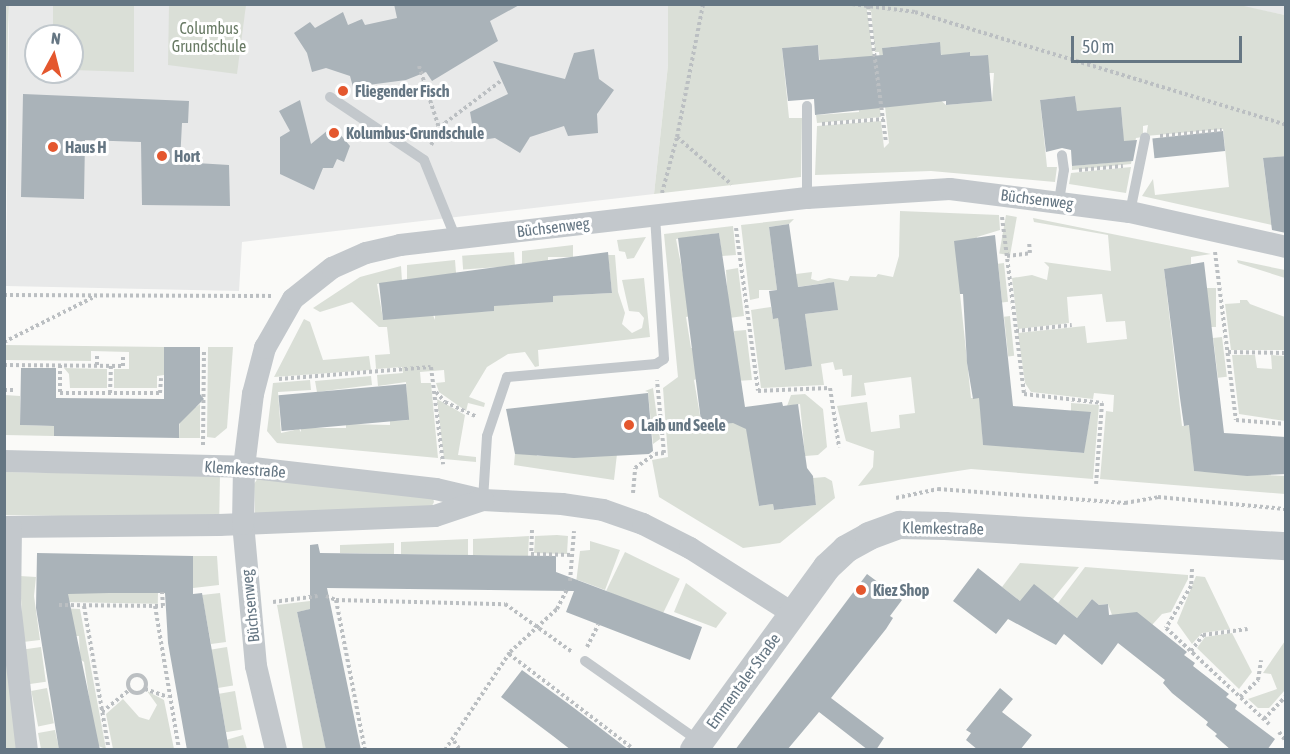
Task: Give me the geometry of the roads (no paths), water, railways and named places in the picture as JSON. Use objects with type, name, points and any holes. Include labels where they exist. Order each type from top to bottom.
[{"type":"street","name":"Büchsenweg","points":[[276,750],[256,666],[243,524],[244,467],[253,394],[264,348],[293,299],[332,268],[366,253],[658,206],[950,189],[1059,201],[1130,212],[1286,247]]},
{"type":"street","name":"Klemkestraße","points":[[4,461],[244,467],[436,489],[483,500],[562,504],[603,510],[643,524],[690,548],[792,613],[827,567],[846,549],[869,536],[900,525],[1286,546]]},
{"type":"street","name":"Klemkestraße","points":[[8,527],[243,524],[435,516],[483,500]]},
{"type":"street","points":[[8,527],[10,604],[27,750]]},
{"type":"street","name":"Emmentaler Straße","points":[[697,745],[792,613]]},
{"type":"lane","points":[[330,97],[422,158],[456,239]]},
{"type":"lane","points":[[807,106],[809,125],[807,198]]},
{"type":"lane","points":[[1130,212],[1145,138]]},
{"type":"lane","points":[[1059,201],[1064,172],[1062,155]]},
{"type":"lane","points":[[483,500],[491,422],[507,377],[656,364],[664,359],[658,206]]},
{"type":"lane","points":[[583,660],[697,745]]},
{"type":"place","name":"Fliegender Fisch","points":[[343,91]]},
{"type":"place","name":"Kolumbus-Grundschule","points":[[334,133]]},
{"type":"place","name":"Haus H","points":[[53,147]]},
{"type":"place","name":"Hort","points":[[162,156]]},
{"type":"place","name":"Laib und Seele","points":[[629,425]]},
{"type":"place","name":"Kiez Shop","points":[[861,590]]},
{"type":"park label","name":"Columbus Grundschule","points":[[209,37]]}]
